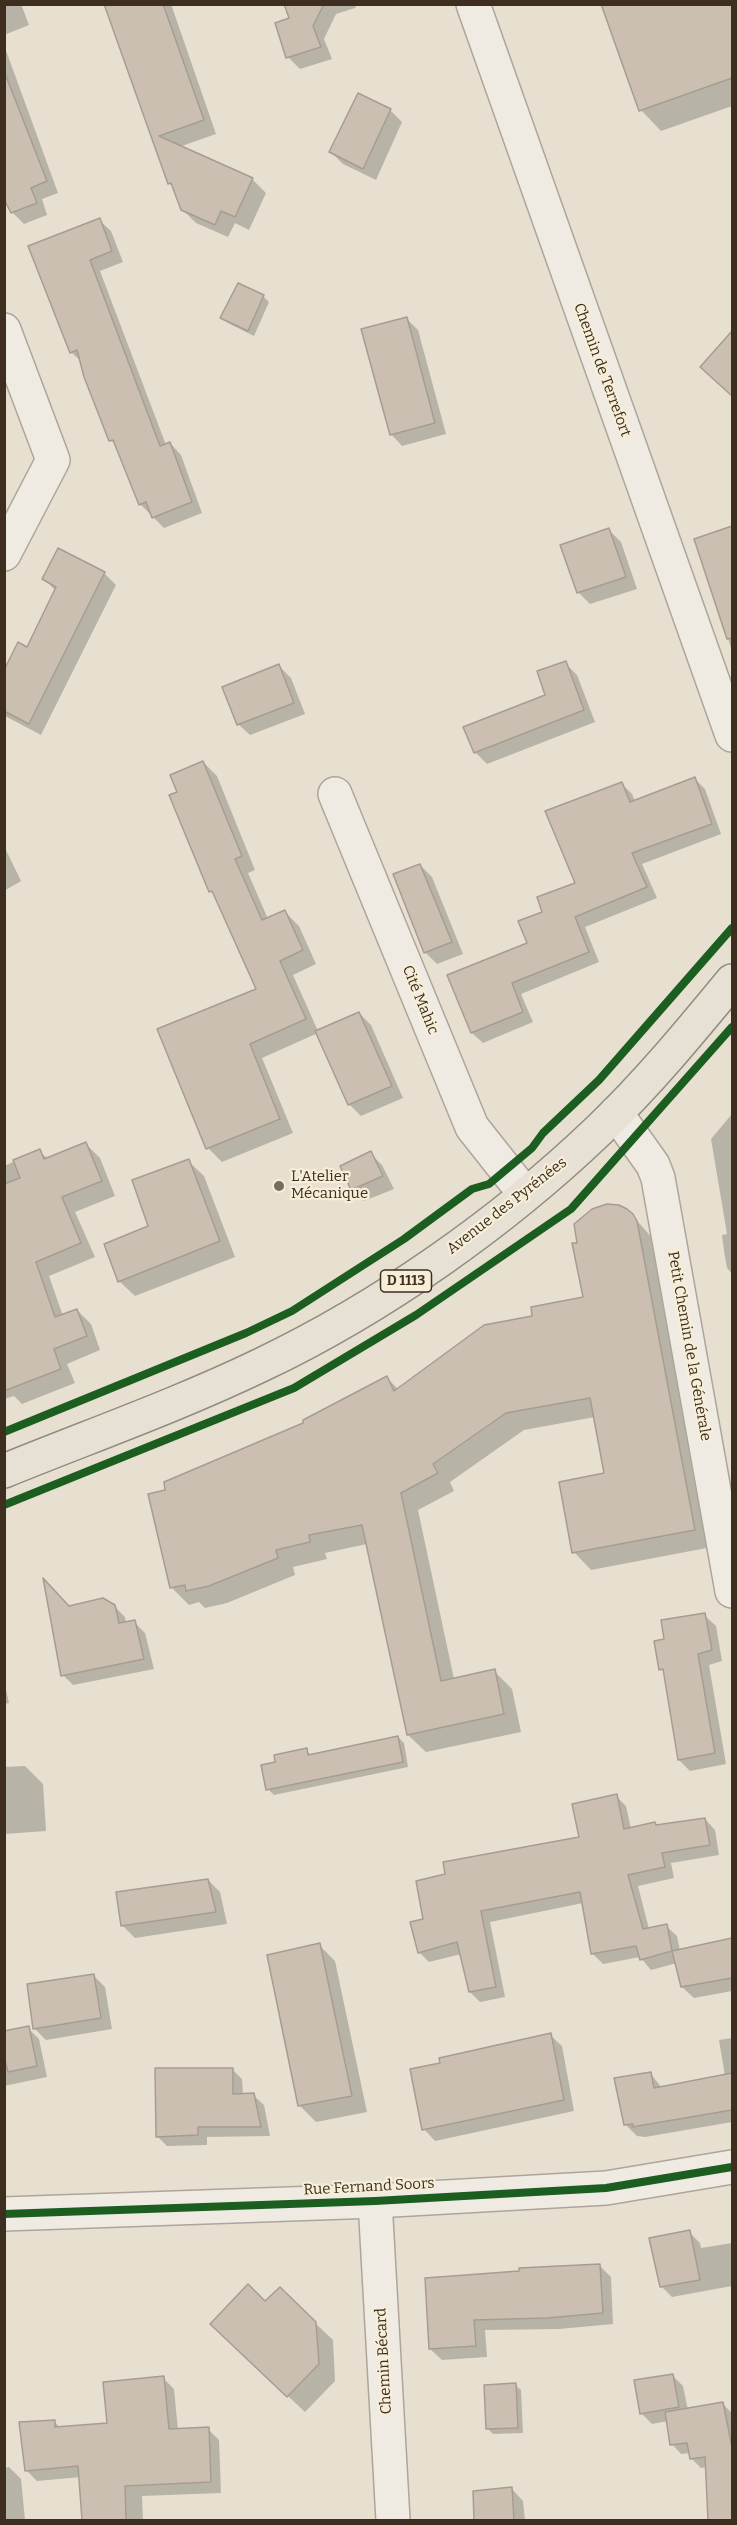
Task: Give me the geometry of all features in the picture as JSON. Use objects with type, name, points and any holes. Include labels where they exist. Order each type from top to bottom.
[{"type":"main road","name":"Avenue des Pyrénées","points":[[4,1471],[262,1365],[386,1295],[475,1235],[566,1161],[616,1113],[671,1054],[732,981]]},
{"type":"street","name":"Chemin de Terrefort","points":[[472,4],[732,735]]},
{"type":"street","points":[[4,330],[53,460],[4,554]]},
{"type":"street","name":"Cité Mahic","points":[[335,794],[472,1127],[525,1194]]},
{"type":"street","name":"Petit Chemin de la Générale","points":[[616,1113],[653,1165],[658,1178],[731,1573]]},
{"type":"street","name":"Rue Fernand Soors","points":[[4,2214],[375,2201],[606,2188],[732,2168]]},
{"type":"street","name":"Chemin Bécard","points":[[375,2201],[393,2520]]},
{"type":"building","points":[[104,4],[163,4],[204,120],[159,136],[253,178],[235,217],[221,211],[215,225],[181,210],[171,183],[168,184]]},
{"type":"building","points":[[284,4],[324,4],[313,26],[321,47],[286,58],[275,23],[289,18]]},
{"type":"building","points":[[601,4],[732,4],[732,78],[639,111]]},
{"type":"building","points":[[6,76],[47,181],[31,188],[37,203],[11,213],[4,199],[4,77]]},
{"type":"building","points":[[358,93],[391,109],[363,169],[329,152]]},
{"type":"building","points":[[100,218],[112,251],[90,260],[160,446],[170,442],[192,502],[152,518],[146,502],[139,505],[113,440],[109,441],[84,377],[77,350],[70,353],[28,246]]},
{"type":"building","points":[[238,283],[264,295],[248,331],[220,318]]},
{"type":"building","points":[[407,317],[435,423],[390,435],[361,329]]},
{"type":"building","points":[[732,331],[732,396],[700,367]]},
{"type":"building","points":[[732,526],[732,638],[727,639],[694,539]]},
{"type":"building","points":[[609,528],[626,577],[577,593],[560,545]]},
{"type":"building","points":[[58,548],[105,572],[29,724],[4,711],[4,670],[18,642],[27,647],[56,587],[42,579]]},
{"type":"building","points":[[566,661],[584,710],[474,753],[463,727],[545,695],[537,671]]},
{"type":"building","points":[[279,664],[294,703],[237,725],[222,687]]},
{"type":"building","points":[[203,761],[242,856],[235,859],[262,920],[285,910],[303,950],[280,961],[306,1019],[250,1044],[280,1119],[206,1149],[157,1029],[256,989],[212,891],[209,892],[169,795],[177,792],[170,775]]},
{"type":"building","points":[[695,777],[712,824],[632,853],[647,887],[575,917],[589,952],[512,983],[523,1012],[471,1033],[447,975],[527,943],[518,921],[542,912],[537,897],[575,883],[545,811],[622,782],[630,802]]},
{"type":"building","points":[[420,864],[452,942],[424,953],[393,874]]},
{"type":"building","points":[[359,1012],[392,1086],[348,1105],[315,1031]]},
{"type":"building","points":[[86,1142],[102,1181],[62,1197],[81,1243],[36,1262],[55,1317],[77,1309],[87,1336],[54,1349],[61,1369],[4,1391],[4,1184],[20,1178],[13,1160],[40,1149],[44,1159]]},
{"type":"building","points":[[371,1151],[383,1176],[351,1190],[340,1166]]},
{"type":"building","points":[[189,1159],[220,1241],[118,1282],[104,1244],[148,1226],[132,1180]]},
{"type":"building","points":[[607,1204],[619,1205],[627,1209],[637,1221],[695,1530],[572,1553],[559,1482],[604,1473],[590,1398],[506,1413],[433,1464],[438,1473],[401,1493],[441,1681],[495,1669],[504,1714],[407,1735],[362,1525],[309,1535],[310,1542],[276,1550],[278,1558],[209,1586],[186,1591],[185,1585],[170,1588],[148,1494],[165,1490],[164,1482],[303,1423],[303,1420],[387,1376],[394,1391],[484,1325],[532,1316],[531,1307],[583,1297],[572,1243],[577,1243],[574,1224],[592,1209]]},
{"type":"building","points":[[43,1578],[69,1606],[103,1598],[115,1605],[119,1623],[135,1620],[144,1659],[61,1676]]},
{"type":"building","points":[[705,1613],[712,1650],[698,1654],[715,1753],[678,1760],[663,1669],[659,1670],[654,1641],[664,1639],[661,1620]]},
{"type":"building","points":[[398,1736],[403,1762],[266,1790],[261,1765],[275,1762],[274,1755],[307,1748],[308,1755]]},
{"type":"building","points":[[617,1794],[624,1829],[655,1822],[656,1825],[705,1818],[710,1845],[662,1853],[665,1867],[628,1875],[643,1929],[667,1924],[672,1951],[640,1960],[636,1946],[591,1954],[580,1892],[481,1911],[496,1987],[469,1992],[457,1942],[418,1953],[410,1922],[423,1919],[416,1881],[445,1874],[443,1862],[579,1837],[572,1804]]},
{"type":"building","points":[[208,1879],[216,1912],[121,1926],[116,1892]]},
{"type":"building","points":[[732,1938],[732,1978],[681,1987],[672,1951]]},
{"type":"building","points":[[320,1943],[352,2096],[298,2106],[267,1955]]},
{"type":"building","points":[[94,1974],[101,2018],[33,2029],[27,1984]]},
{"type":"building","points":[[29,2026],[37,2066],[8,2072],[4,2057],[4,2031]]},
{"type":"building","points":[[551,2033],[564,2100],[422,2130],[410,2069],[440,2063],[439,2058]]},
{"type":"building","points":[[155,2068],[233,2068],[233,2094],[254,2093],[261,2127],[198,2127],[198,2135],[156,2137]]},
{"type":"building","points":[[651,2072],[654,2088],[732,2073],[732,2110],[632,2127],[633,2124],[624,2125],[614,2078]]},
{"type":"building","points":[[690,2230],[700,2280],[660,2287],[649,2238]]},
{"type":"building","points":[[600,2264],[603,2313],[547,2318],[474,2320],[476,2346],[429,2349],[425,2278],[519,2271],[519,2268]]},
{"type":"building","points":[[248,2284],[265,2301],[280,2287],[316,2322],[319,2364],[287,2397],[210,2324]]},
{"type":"building","points":[[673,2374],[679,2407],[640,2414],[634,2380]]},
{"type":"building","points":[[164,2376],[169,2429],[209,2427],[211,2482],[125,2486],[126,2520],[82,2520],[78,2466],[25,2471],[19,2422],[55,2420],[55,2427],[107,2423],[103,2382]]},
{"type":"building","points":[[516,2383],[518,2428],[486,2429],[484,2385]]},
{"type":"building","points":[[723,2402],[732,2447],[732,2520],[708,2520],[705,2457],[690,2459],[687,2443],[670,2445],[665,2412]]},
{"type":"building","points":[[512,2487],[514,2520],[474,2520],[473,2491]]},
{"type":"cycle path","points":[[4,1432],[246,1333],[292,1311],[404,1239],[472,1189],[489,1184],[532,1148],[543,1133],[599,1080],[732,928]]},
{"type":"cycle path","points":[[4,1505],[294,1388],[416,1315],[571,1209],[732,1027]]},
{"type":"cycle path","points":[[4,2214],[375,2201],[606,2188],[732,2167]]},
{"type":"place","name":"L'Atelier Mécanique","points":[[279,1186]]}]
